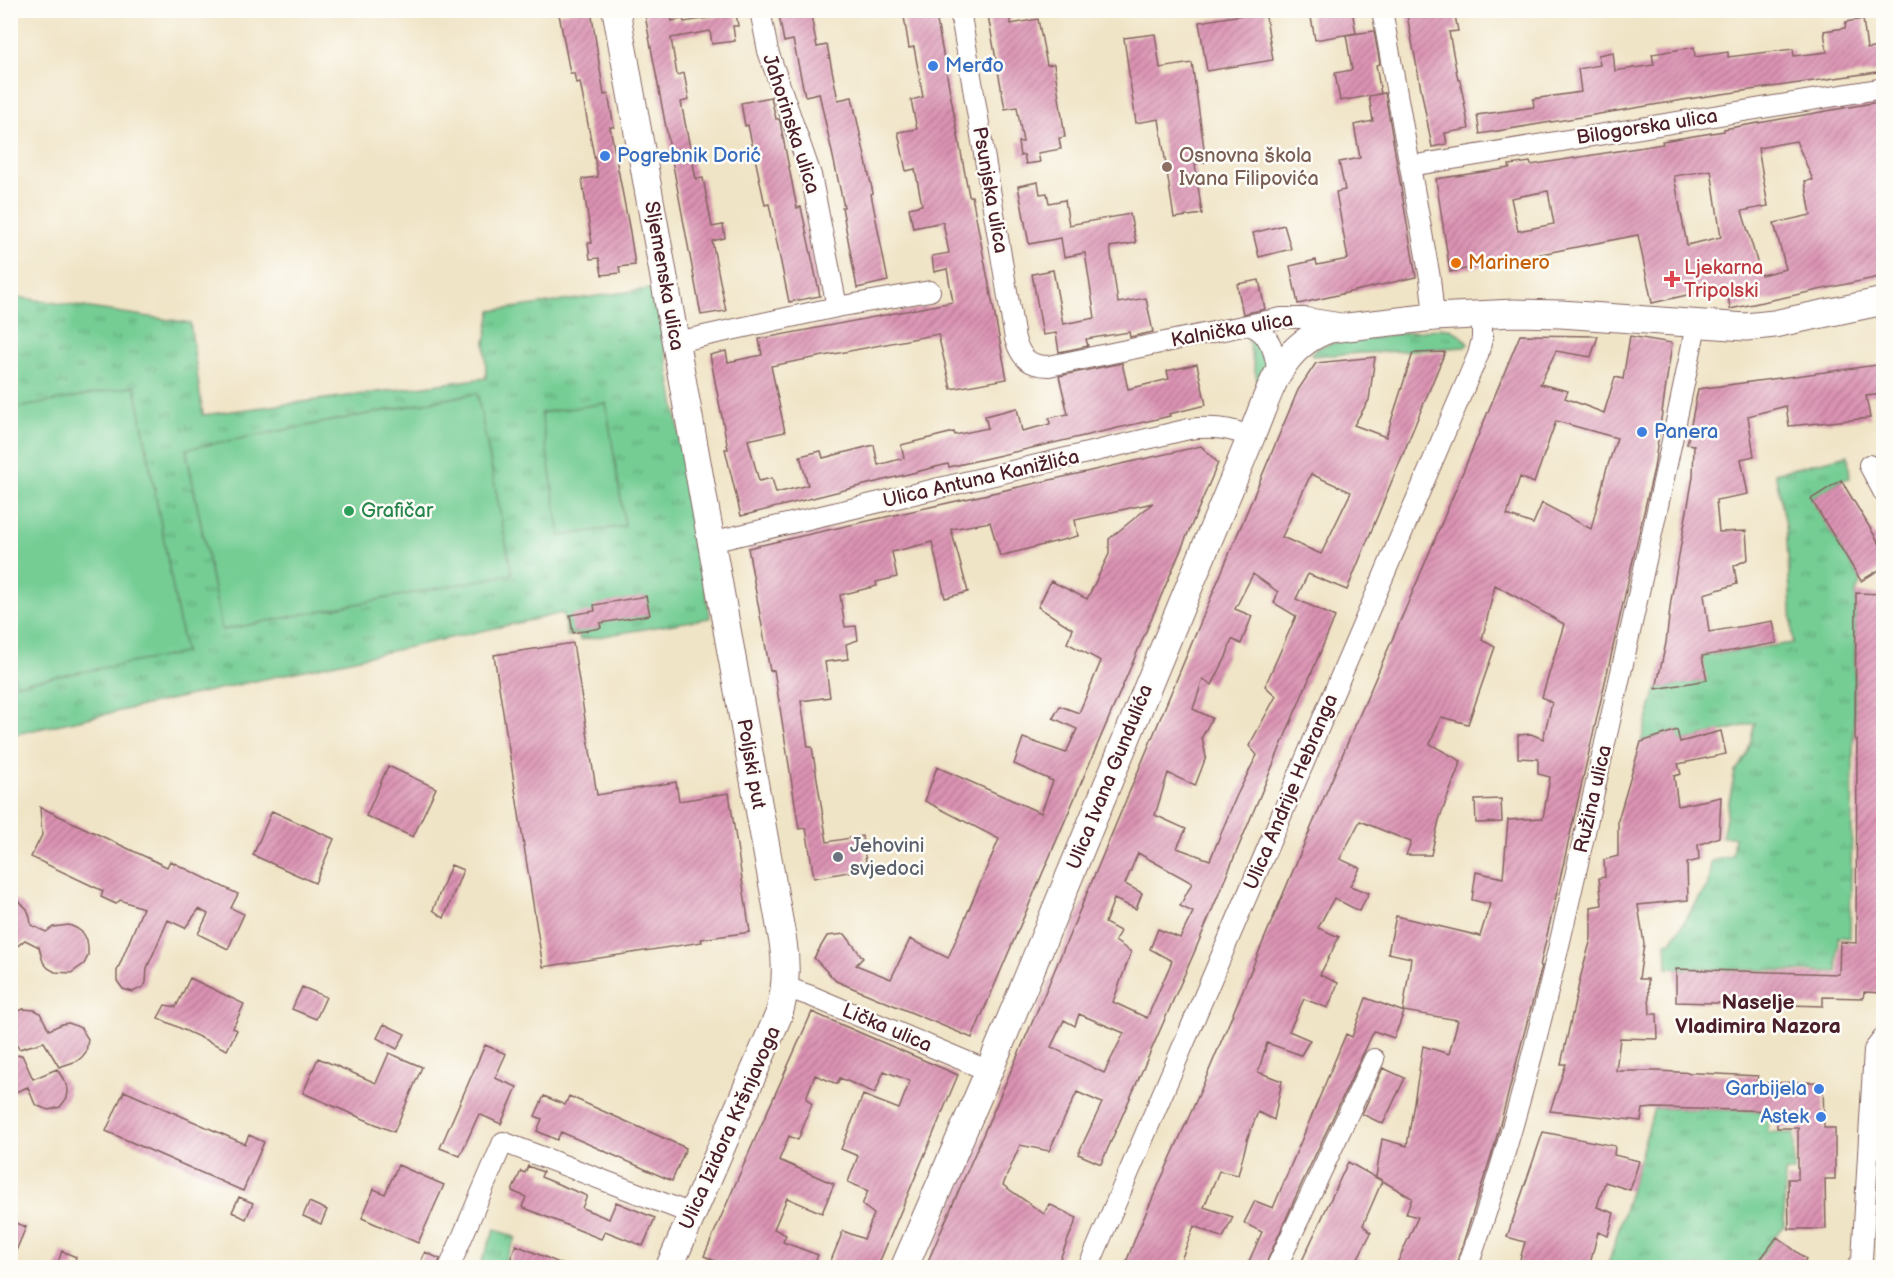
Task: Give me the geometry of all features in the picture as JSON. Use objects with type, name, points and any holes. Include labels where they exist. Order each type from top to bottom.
[{"type":"main road","name":"Sljemenska ulica","points":[[616,10],[711,542]]},
{"type":"main road","points":[[1696,325],[1746,327],[1774,324],[1884,301]]},
{"type":"main road","name":"Kalnička ulica","points":[[1355,326],[1482,314],[1561,314],[1696,325]]},
{"type":"main road","name":"Ulica Ivana Gundulića","points":[[904,1268],[989,1071],[1277,376],[1288,357],[1305,341],[1330,329],[1355,326]]},
{"type":"main road","name":"Poljski put","points":[[711,542],[783,942],[785,987]]},
{"type":"main road","name":"Ulica Izidora Kršnjavoga","points":[[669,1268],[779,1014],[785,987]]},
{"type":"street","name":"Jahorinska ulica","points":[[760,10],[768,51],[810,175],[837,307]]},
{"type":"street","name":"Psunjska ulica","points":[[960,10],[1015,339],[1022,357],[1032,364]]},
{"type":"street","points":[[1382,10],[1429,271],[1434,317]]},
{"type":"street","name":"Bilogorska ulica","points":[[1410,166],[1884,88]]},
{"type":"street","points":[[676,342],[837,307],[930,291]]},
{"type":"street","name":"Ulica Andrije Hebranga","points":[[1088,1268],[1478,355],[1482,339],[1482,314]]},
{"type":"street","name":"Kalnička ulica","points":[[1032,364],[1049,366],[1291,317],[1355,326]]},
{"type":"street","points":[[1248,324],[1260,330],[1270,342],[1276,359],[1277,376]]},
{"type":"street","name":"Ružina ulica","points":[[1467,1268],[1484,1220],[1532,1060],[1556,962],[1646,561],[1696,325]]},
{"type":"street","name":"Ulica Antuna Kanižlića","points":[[711,542],[1189,429],[1218,427],[1251,436]]},
{"type":"street","points":[[1869,465],[1884,493]]},
{"type":"street","name":"Lička ulica","points":[[785,987],[812,996],[989,1071]]},
{"type":"street","points":[[1856,1268],[1862,1260],[1874,1050],[1884,1038]]},
{"type":"street","points":[[1282,1265],[1374,1059]]},
{"type":"street","points":[[449,1268],[503,1142],[692,1214]]},
{"type":"green space","points":[[655,288],[710,618],[580,640],[579,634],[567,636],[563,613],[11,735],[10,296],[190,323],[203,415],[486,378],[485,342],[491,311]]},
{"type":"green space","points":[[1442,328],[1457,333],[1468,344],[1465,347],[1313,356],[1311,353],[1322,346],[1338,342]]},
{"type":"green space","points":[[1246,331],[1265,346],[1267,365],[1258,384]]},
{"type":"green space","points":[[135,386],[185,653],[16,684],[10,657],[11,409]]},
{"type":"green space","name":"Grafičar","points":[[477,393],[512,574],[222,630],[186,449]]},
{"type":"green space","points":[[606,403],[625,526],[560,536],[541,413]]},
{"type":"green space","points":[[1848,455],[1850,478],[1841,480],[1811,499],[1861,581],[1856,593],[1850,938],[1838,937],[1837,972],[1667,968],[1666,942],[1671,942],[1708,885],[1711,861],[1732,856],[1734,837],[1722,837],[1735,772],[1747,755],[1755,723],[1680,742],[1677,730],[1641,742],[1656,689],[1706,680],[1702,656],[1793,643],[1786,524],[1775,473]]},
{"type":"green space","points":[[1654,1108],[1770,1111],[1768,1132],[1794,1133],[1794,1171],[1785,1173],[1784,1226],[1752,1267],[1607,1268]]},
{"type":"green space","points":[[495,1229],[516,1238],[502,1267],[479,1267]]},
{"type":"building","points":[[591,10],[604,95],[608,94],[614,127],[610,127],[635,265],[619,267],[620,273],[602,275],[599,258],[590,259],[588,243],[592,243],[582,179],[598,177],[580,82],[576,83],[574,73],[570,73],[559,14]]},
{"type":"building","points":[[644,10],[670,10],[672,21],[683,19],[684,22],[736,14],[738,26],[733,26],[735,41],[712,44],[710,31],[671,38],[677,75],[684,73],[689,100],[681,102],[696,179],[703,178],[712,227],[723,225],[725,238],[712,241],[726,311],[701,315]]},
{"type":"building","points":[[778,10],[810,10],[817,47],[827,45],[838,100],[852,97],[873,193],[871,194],[888,281],[857,288],[842,207],[844,207],[819,93],[805,96],[793,40],[784,42]]},
{"type":"building","points":[[903,10],[935,10],[969,196],[972,196],[1007,379],[951,389],[938,334],[771,366],[785,432],[748,440],[759,481],[772,478],[776,493],[808,485],[800,456],[821,451],[823,458],[874,445],[878,465],[904,458],[901,445],[954,432],[955,435],[988,428],[985,416],[1017,408],[1022,431],[1050,424],[1049,418],[1068,414],[1059,376],[1122,363],[1128,389],[1169,379],[1167,371],[1197,364],[1206,405],[1169,414],[1170,416],[949,467],[948,464],[741,516],[725,449],[728,449],[710,355],[726,351],[728,362],[762,355],[759,339],[953,302],[947,269],[934,272],[932,256],[949,253],[943,222],[913,228],[909,208],[922,205],[915,169],[906,171],[898,132],[917,129],[911,100],[923,97],[914,47],[909,48]]},
{"type":"building","points":[[987,10],[1008,10],[1011,24],[1038,19],[1047,65],[1054,64],[1065,137],[1059,138],[1061,149],[1038,153],[1040,162],[1026,164],[1024,155],[1020,156],[1018,142],[1023,142],[1017,107],[1005,109]]},
{"type":"building","points":[[1352,10],[1356,33],[1315,40],[1310,12]]},
{"type":"building","points":[[1406,10],[1454,10],[1458,31],[1449,32],[1469,129],[1445,133],[1447,144],[1432,147]]},
{"type":"building","points":[[1265,11],[1273,60],[1207,71],[1199,22]]},
{"type":"building","points":[[1863,19],[1867,49],[1884,46],[1884,71],[1701,97],[1480,134],[1477,115],[1534,107],[1533,99],[1581,92],[1578,69],[1600,65],[1598,55],[1613,52],[1615,71],[1654,65],[1652,54],[1694,47],[1695,57],[1728,52],[1728,57],[1793,49],[1794,56],[1827,52],[1824,31],[1845,28],[1846,22]]},
{"type":"building","points":[[1374,31],[1380,64],[1376,65],[1381,94],[1340,101],[1335,73],[1352,70],[1346,35]]},
{"type":"building","points":[[1155,34],[1160,68],[1192,63],[1206,162],[1195,164],[1202,214],[1174,218],[1159,119],[1136,123],[1124,38]]},
{"type":"building","points":[[1385,93],[1416,277],[1298,304],[1290,266],[1316,260],[1317,265],[1348,259],[1336,192],[1345,190],[1339,162],[1360,158],[1354,125],[1373,121],[1369,96]]},
{"type":"building","points":[[771,97],[776,119],[780,122],[797,208],[801,207],[820,296],[789,302],[769,204],[765,205],[741,103]]},
{"type":"building","points":[[1884,101],[1884,150],[1876,151],[1884,190],[1884,276],[1730,309],[1728,294],[1711,298],[1709,290],[1652,303],[1638,235],[1450,272],[1436,179],[1510,168],[1509,165],[1530,162],[1531,165],[1663,144],[1662,141],[1724,131],[1724,129]],"holes":[[[1796,141],[1813,180],[1805,181],[1811,215],[1774,223],[1786,269],[1761,275],[1742,211],[1768,206],[1758,148]],[[1711,170],[1721,237],[1687,245],[1674,176]],[[1548,191],[1554,224],[1518,231],[1511,198]]]},
{"type":"building","points":[[1038,182],[1040,194],[1047,193],[1049,203],[1065,200],[1069,225],[1130,214],[1136,243],[1110,247],[1118,303],[1146,298],[1153,332],[1130,337],[1129,332],[1086,339],[1088,346],[1059,352],[1056,333],[1043,335],[1032,274],[1053,270],[1063,324],[1095,318],[1085,253],[1064,257],[1061,238],[1029,244],[1018,186]]},
{"type":"building","points":[[1284,225],[1291,249],[1259,257],[1253,233]]},
{"type":"building","points":[[1259,280],[1265,309],[1243,314],[1237,284]]},
{"type":"building","points":[[1520,335],[1598,336],[1591,357],[1556,351],[1540,384],[1568,391],[1565,398],[1604,413],[1615,377],[1623,379],[1630,336],[1672,343],[1654,468],[1540,966],[1542,966],[1494,1147],[1455,1268],[1395,1268],[1418,1217],[1406,1214],[1412,1198],[1376,1177],[1382,1139],[1407,1146],[1423,1046],[1449,1054],[1458,1020],[1403,1011],[1411,958],[1388,953],[1396,916],[1480,936],[1490,904],[1472,900],[1476,872],[1503,878],[1508,820],[1543,818],[1550,777],[1538,774],[1538,759],[1518,758],[1518,735],[1531,734],[1543,739],[1552,703],[1542,697],[1564,624],[1495,585],[1482,640],[1495,647],[1468,724],[1441,717],[1430,744],[1461,761],[1439,820],[1431,855],[1406,855],[1411,842],[1360,821],[1340,859],[1360,868],[1350,886],[1369,893],[1359,911],[1334,898],[1318,928],[1339,937],[1320,975],[1338,983],[1328,1008],[1304,999],[1289,1031],[1310,1040],[1301,1055],[1267,1043],[1258,1072],[1282,1081],[1274,1120],[1258,1112],[1248,1137],[1238,1175],[1219,1171],[1204,1207],[1233,1217],[1223,1238],[1194,1226],[1178,1268],[1124,1268],[1138,1231],[1200,1092]],"holes":[[[1556,421],[1617,438],[1591,529],[1542,503],[1533,524],[1507,515],[1520,477],[1534,483]]]},
{"type":"building","points":[[1445,352],[1347,590],[1308,574],[1296,599],[1335,617],[1194,953],[1101,1164],[1078,1154],[1102,1103],[1077,1092],[1049,1151],[1020,1145],[1003,1185],[1044,1214],[1049,1204],[1077,1218],[1056,1268],[987,1268],[971,1260],[968,1268],[925,1268],[1048,986],[1298,390],[1316,363],[1375,357],[1369,400],[1354,425],[1386,437],[1413,353]],"holes":[[[1311,474],[1351,492],[1321,554],[1282,537]],[[1253,574],[1278,592],[1274,603],[1296,616],[1265,686],[1276,696],[1249,746],[1257,755],[1236,797],[1210,860],[1177,848],[1186,829],[1155,815],[1168,773],[1195,786],[1206,757],[1202,737],[1212,718],[1193,709],[1203,679],[1212,685],[1232,639],[1241,644],[1252,616],[1235,609]],[[1138,853],[1192,883],[1180,906],[1193,912],[1180,938],[1158,929],[1150,949],[1172,961],[1147,1018],[1113,1002],[1131,952],[1115,941],[1120,931],[1105,923],[1114,899],[1136,909],[1142,893],[1125,884]],[[1079,1014],[1124,1033],[1104,1073],[1051,1047],[1064,1020],[1075,1026]]]},
{"type":"building","points":[[1884,364],[1884,394],[1866,396],[1870,418],[1789,426],[1786,406],[1748,416],[1754,456],[1741,459],[1748,494],[1716,500],[1719,532],[1746,531],[1748,559],[1734,566],[1737,584],[1704,594],[1709,632],[1773,621],[1777,643],[1702,656],[1707,680],[1656,689],[1666,643],[1671,600],[1693,477],[1694,445],[1687,444],[1698,389]]},
{"type":"building","points":[[1201,446],[1218,463],[972,1038],[836,981],[814,958],[827,936],[845,934],[863,958],[856,965],[891,979],[910,939],[948,958],[999,839],[925,801],[937,767],[1041,813],[1053,781],[1014,764],[1023,738],[1066,753],[1077,729],[1053,718],[1060,706],[1079,713],[1101,661],[1067,643],[1073,629],[1038,607],[1051,581],[1087,599],[1109,554],[1109,539],[1153,503],[1075,520],[1078,536],[1000,556],[990,522],[951,529],[968,592],[945,598],[932,542],[892,552],[897,577],[876,582],[877,586],[840,595],[845,627],[856,626],[858,640],[846,644],[848,659],[825,662],[830,697],[801,701],[808,747],[812,747],[827,842],[862,836],[867,869],[814,878],[806,828],[799,829],[774,670],[770,671],[748,548]]},
{"type":"building","points":[[1841,480],[1884,551],[1884,567],[1861,581],[1811,499]]},
{"type":"building","points":[[1856,593],[1884,594],[1884,993],[1864,992],[1863,998],[1823,997],[1823,1006],[1676,1002],[1676,969],[1839,974],[1840,942],[1856,943]]},
{"type":"building","points":[[646,596],[650,615],[600,623],[601,628],[573,633],[570,615],[595,611],[594,605]]},
{"type":"building","points":[[573,643],[597,795],[676,782],[679,801],[729,793],[750,932],[701,939],[702,942],[543,967],[494,655]]},
{"type":"building","points":[[1677,730],[1680,742],[1721,731],[1726,754],[1678,764],[1681,774],[1674,776],[1678,806],[1721,797],[1719,837],[1698,845],[1699,860],[1687,863],[1688,900],[1638,905],[1644,944],[1639,979],[1648,979],[1650,1014],[1657,1014],[1658,1039],[1620,1038],[1616,1071],[1758,1076],[1757,1083],[1823,1082],[1824,1128],[1835,1128],[1835,1179],[1825,1179],[1826,1229],[1789,1229],[1788,1179],[1798,1179],[1798,1128],[1777,1128],[1777,1111],[1654,1108],[1643,1109],[1641,1121],[1550,1111],[1566,1064],[1561,1064],[1591,939],[1591,907],[1602,905],[1599,878],[1605,877],[1604,860],[1618,856],[1618,820],[1641,742]]},
{"type":"building","points":[[388,766],[436,788],[413,837],[366,816]]},
{"type":"building","points":[[1501,799],[1502,822],[1476,823],[1475,800]]},
{"type":"building","points":[[40,807],[167,867],[170,861],[238,894],[231,908],[244,914],[228,949],[198,934],[208,914],[199,909],[185,928],[168,920],[147,968],[146,983],[133,992],[123,989],[117,981],[117,971],[143,908],[120,900],[116,904],[101,897],[103,891],[31,857],[42,835]]},
{"type":"building","points":[[272,811],[334,839],[315,883],[253,855]]},
{"type":"building","points":[[451,865],[463,870],[444,918],[433,910]]},
{"type":"building","points":[[10,898],[27,909],[31,925],[46,932],[53,927],[69,925],[83,933],[88,948],[88,956],[84,964],[71,973],[55,972],[43,962],[39,947],[25,940],[10,952]]},
{"type":"building","points":[[190,978],[244,1004],[233,1028],[237,1030],[227,1050],[158,1018],[165,1005],[176,1007]]},
{"type":"building","points":[[302,987],[326,997],[316,1019],[292,1009]]},
{"type":"building","points":[[1366,998],[1404,1012],[1394,1038],[1374,1031],[1264,1268],[1246,1268],[1262,1232],[1244,1223],[1255,1201],[1273,1208],[1346,1034],[1352,1037]]},
{"type":"building","points":[[23,1009],[40,1013],[49,1030],[69,1023],[81,1028],[88,1039],[86,1052],[77,1061],[59,1067],[44,1042],[19,1049],[10,1034],[10,1015]]},
{"type":"building","points":[[812,1012],[958,1075],[877,1268],[828,1268],[843,1231],[864,1239],[874,1214],[862,1205],[868,1191],[848,1182],[858,1156],[841,1149],[863,1095],[899,1109],[910,1081],[884,1071],[875,1093],[840,1078],[837,1084],[815,1075],[806,1098],[812,1104],[798,1140],[789,1136],[779,1160],[834,1184],[822,1213],[787,1198],[774,1229],[786,1235],[783,1242],[818,1255],[813,1268],[732,1268],[704,1256]]},
{"type":"building","points":[[384,1024],[405,1034],[397,1049],[377,1038]]},
{"type":"building","points":[[485,1045],[506,1054],[495,1078],[517,1087],[501,1124],[479,1114],[460,1156],[440,1148]]},
{"type":"building","points":[[389,1053],[422,1067],[394,1132],[303,1093],[318,1058],[376,1083]]},
{"type":"building","points":[[22,1055],[33,1079],[57,1069],[68,1091],[67,1098],[60,1107],[49,1110],[38,1106],[28,1087],[10,1094],[10,1056]]},
{"type":"building","points":[[1383,1068],[1405,1078],[1383,1124],[1362,1114]]},
{"type":"building","points":[[124,1091],[245,1144],[249,1135],[264,1142],[243,1191],[106,1131]]},
{"type":"building","points":[[544,1096],[565,1105],[569,1096],[686,1148],[672,1181],[561,1132],[557,1140],[537,1131],[542,1119],[535,1116]]},
{"type":"building","points":[[1543,1132],[1615,1146],[1614,1155],[1639,1161],[1630,1190],[1605,1182],[1597,1207],[1614,1213],[1608,1236],[1598,1232],[1589,1268],[1538,1268],[1519,1263],[1525,1242],[1507,1237]]},
{"type":"building","points":[[1348,1162],[1382,1181],[1363,1225],[1371,1233],[1358,1258],[1378,1268],[1309,1268],[1301,1263]]},
{"type":"building","points":[[398,1165],[444,1185],[418,1243],[362,1218],[374,1189],[385,1194]]},
{"type":"building","points":[[528,1166],[543,1172],[541,1177],[587,1196],[582,1208],[609,1219],[616,1202],[655,1218],[643,1246],[605,1231],[601,1239],[522,1207],[526,1197],[512,1191],[521,1171],[525,1173]]},
{"type":"building","points":[[239,1197],[253,1203],[246,1219],[232,1212]]},
{"type":"building","points":[[309,1202],[327,1210],[321,1224],[303,1216]]},
{"type":"building","points":[[10,1221],[26,1227],[11,1263],[10,1263]]},
{"type":"building","points":[[1777,1237],[1806,1259],[1800,1268],[1754,1268]]},
{"type":"building","points":[[516,1245],[569,1267],[569,1268],[507,1268]]},
{"type":"building","points":[[62,1251],[76,1257],[73,1268],[56,1268]]},
{"type":"building","points":[[425,1252],[440,1259],[437,1268],[418,1268]]},
{"type":"place","name":"Merđo","points":[[933,66]]},
{"type":"place","name":"Pogrebnik Dorić","points":[[605,156]]},
{"type":"place","name":"Osnovna škola Ivana Filipovića","points":[[1167,167]]},
{"type":"place","name":"Marinero","points":[[1456,263]]},
{"type":"place","name":"Ljekarna Tripolski","points":[[1672,279]]},
{"type":"place","name":"Panera","points":[[1642,432]]},
{"type":"place","name":"Grafičar","points":[[349,511]]},
{"type":"place","name":"Jehovini svjedoci","points":[[838,857]]},
{"type":"place","name":"Garbijela","points":[[1819,1089]]},
{"type":"place","name":"Astek","points":[[1821,1117]]},
{"type":"district","name":"Naselje Vladimira Nazora","points":[[1758,1014]]}]
